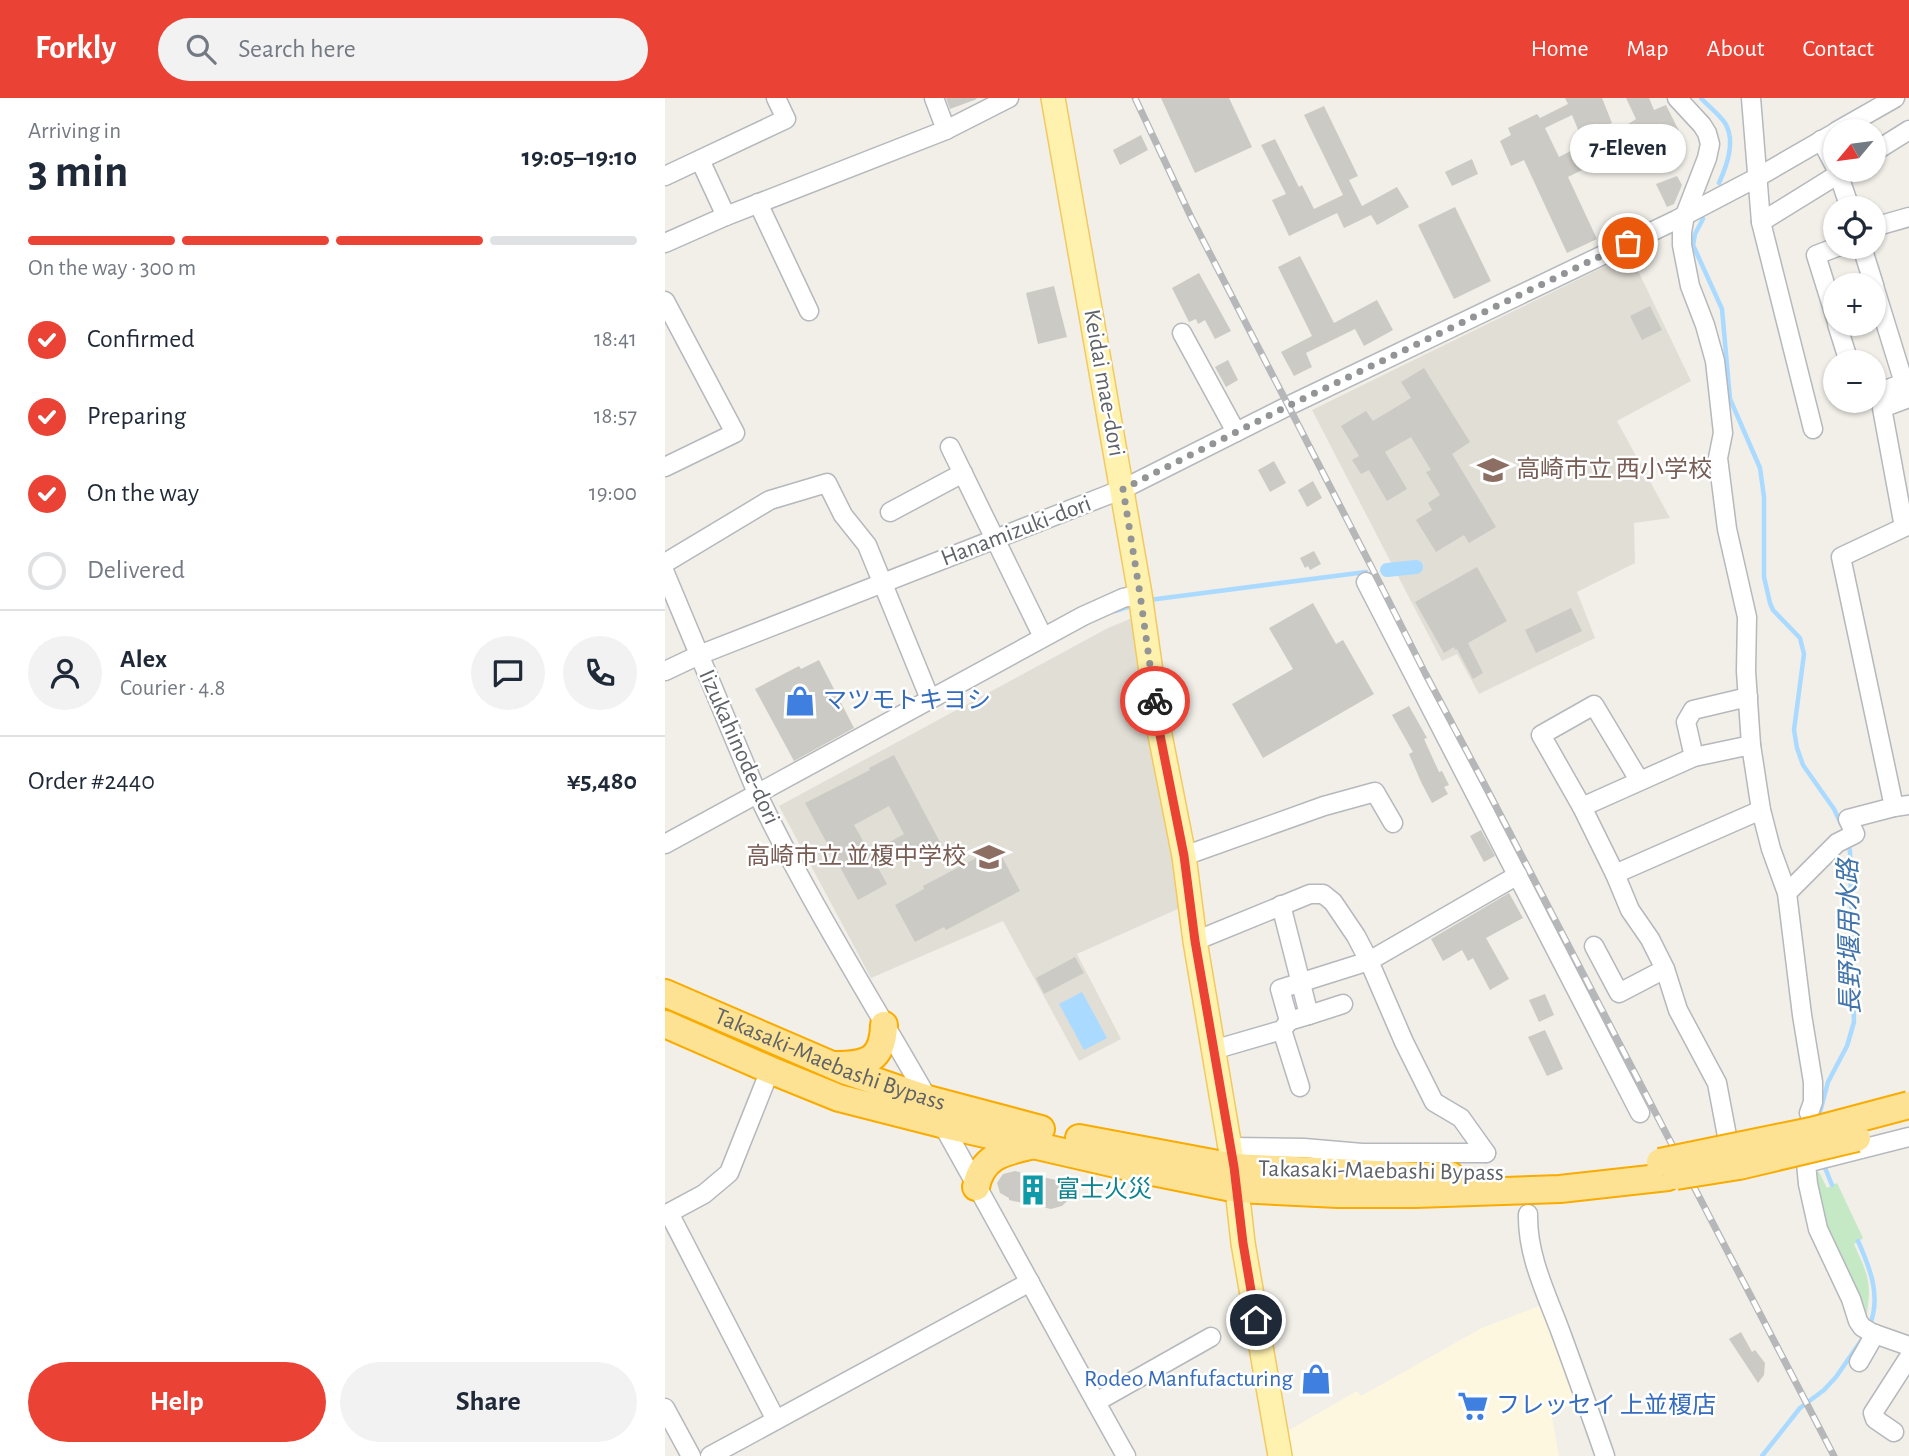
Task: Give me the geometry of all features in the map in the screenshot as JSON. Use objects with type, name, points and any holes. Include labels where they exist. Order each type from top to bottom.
[{"type":"highway","name":"Takasaki-Maebashi Bypass","points":[[665,993],[834,1066],[928,1099],[1070,1137],[1233,1168]]},
{"type":"highway","name":"Takasaki-Maebashi Bypass","points":[[665,1024],[839,1098],[1133,1168],[1233,1168],[1418,1176],[1752,1164],[1909,1123]]},
{"type":"highway","points":[[834,1066],[856,1065],[871,1059],[877,1054],[884,1038],[884,1025]]},
{"type":"highway","name":"Takasaki-Maebashi Bypass","points":[[1664,1169],[1909,1105]]},
{"type":"highway","points":[[976,1187],[981,1170],[993,1158],[1035,1145]]},
{"type":"main road","name":"Keidai mae-dori","points":[[1053,98],[1123,489],[1160,735],[1184,856],[1243,1243],[1280,1456]]},
{"type":"street","points":[[665,176],[786,119],[776,98]]},
{"type":"street","points":[[934,98],[946,130]]},
{"type":"street","points":[[665,243],[758,203],[946,130],[1009,98]]},
{"type":"street","points":[[1677,98],[1702,125],[1710,144],[1700,207],[1682,232],[1683,258],[1715,361],[1723,433],[1718,458],[1727,529],[1747,618],[1746,671],[1751,745],[1761,810],[1771,849],[1787,893],[1813,1082],[1809,1114]]},
{"type":"street","points":[[1751,98],[1761,222],[1813,429]]},
{"type":"street","name":"Hanamizuki-dori","points":[[1858,119],[1895,98]]},
{"type":"street","points":[[1887,144],[1909,130]]},
{"type":"street","name":"Hanamizuki-dori","points":[[665,671],[699,655],[1123,489],[1700,207],[1823,139]]},
{"type":"street","points":[[700,160],[726,216]]},
{"type":"street","points":[[1761,222],[1823,181]]},
{"type":"street","points":[[758,203],[809,311]]},
{"type":"street","points":[[1886,224],[1909,217]]},
{"type":"street","points":[[1823,252],[1816,255],[1823,274]]},
{"type":"street","points":[[665,301],[735,433],[665,467]]},
{"type":"street","points":[[1182,333],[1236,432]]},
{"type":"street","points":[[1886,334],[1905,383],[1886,390]]},
{"type":"street","points":[[1787,893],[1848,833],[1901,806],[1841,556],[1906,526],[1882,408],[1909,398]]},
{"type":"street","points":[[950,447],[1043,637]]},
{"type":"street","points":[[890,512],[963,473]]},
{"type":"street","points":[[665,563],[770,500],[828,483],[843,514],[867,545],[930,698]]},
{"type":"street","name":"Iizukahinode-dori","points":[[665,573],[774,828],[1126,1456]]},
{"type":"street","points":[[1366,582],[1640,1114]]},
{"type":"street","points":[[665,845],[1043,637],[1123,598],[1140,594]]},
{"type":"street","points":[[1694,757],[1686,722],[1693,710],[1748,697]]},
{"type":"street","points":[[1639,780],[1594,705],[1541,735],[1582,807],[1630,910],[1650,939],[1665,969],[1678,1010],[1717,1083],[1734,1173],[1737,1176],[1745,1176],[1909,1137]]},
{"type":"street","points":[[1582,807],[1694,757],[1751,745]]},
{"type":"street","points":[[1184,856],[1324,806],[1375,792],[1392,823]]},
{"type":"street","points":[[1615,874],[1761,810]]},
{"type":"street","points":[[1300,1087],[1280,989],[1369,961],[1518,875]]},
{"type":"street","points":[[1195,941],[1310,894],[1322,894],[1333,902],[1369,961],[1404,1042],[1434,1102],[1461,1118],[1486,1153],[1362,1153],[1304,1147],[1233,1168]]},
{"type":"street","points":[[1281,905],[1310,1016]]},
{"type":"street","points":[[1594,946],[1619,993],[1665,969]]},
{"type":"street","points":[[1213,1050],[1343,1004]]},
{"type":"street","points":[[770,1070],[729,1173],[704,1194],[667,1214],[776,1420]]},
{"type":"street","points":[[1816,1161],[1808,1184],[1818,1229],[1851,1299],[1858,1321],[1870,1331],[1909,1346]]},
{"type":"street","points":[[1528,1214],[1532,1251],[1539,1276],[1605,1456]]},
{"type":"street","points":[[711,1456],[1030,1282]]},
{"type":"street","points":[[1859,1362],[1870,1331]]},
{"type":"street","points":[[1096,1402],[1210,1337]]},
{"type":"street","points":[[1893,1432],[1875,1419],[1873,1413],[1909,1357]]},
{"type":"street","points":[[665,1408],[691,1456]]},
{"type":"shaded area","name":"高崎市立 西小学校","points":[[1630,254],[1691,381],[1617,421],[1670,518],[1634,523],[1635,563],[1577,592],[1595,638],[1479,694],[1457,654],[1442,661],[1312,410]]},
{"type":"shaded area","name":"高崎市立 並榎中学校","points":[[1132,618],[1180,908],[1077,954],[1121,1039],[1079,1061],[1003,921],[871,978],[779,806],[1108,628]]},
{"type":"shaded area","points":[[1544,1304],[1581,1402],[1551,1412],[1559,1456],[1290,1456],[1286,1432],[1357,1391],[1361,1396],[1482,1328]]},
{"type":"green space","points":[[1819,1172],[1827,1188],[1837,1183],[1863,1238],[1854,1244],[1868,1281],[1866,1320],[1825,1235],[1810,1176]]},
{"type":"water","points":[[1082,992],[1107,1038],[1084,1050],[1059,1004]]},
{"type":"building","points":[[946,98],[976,98],[977,99],[950,109]]},
{"type":"building","points":[[1161,98],[1229,98],[1252,147],[1195,173]]},
{"type":"building","points":[[1565,98],[1602,98],[1612,123],[1603,126],[1616,153],[1568,177],[1597,239],[1567,253],[1524,160],[1511,166],[1500,141],[1511,135],[1508,128],[1537,114],[1540,118],[1568,104]],"holes":[[[1572,115],[1584,144],[1559,157],[1545,128]]]},
{"type":"building","points":[[1626,98],[1649,98],[1654,110],[1666,105],[1679,131],[1641,149],[1628,124],[1636,119]]},
{"type":"building","points":[[1324,106],[1358,176],[1349,180],[1362,206],[1397,187],[1409,207],[1377,225],[1371,215],[1344,228],[1337,213],[1289,236],[1272,200],[1286,194],[1261,145],[1275,139],[1299,187],[1302,185],[1314,209],[1343,195],[1304,115]]},
{"type":"building","points":[[1141,135],[1148,150],[1120,165],[1113,150]]},
{"type":"building","points":[[1472,159],[1478,174],[1452,186],[1445,172]]},
{"type":"building","points":[[1677,176],[1682,185],[1674,204],[1667,207],[1656,184]]},
{"type":"building","points":[[1455,207],[1491,281],[1454,299],[1418,225]]},
{"type":"building","points":[[1300,256],[1334,323],[1377,300],[1393,330],[1364,346],[1355,329],[1306,353],[1312,367],[1294,376],[1281,352],[1312,336],[1278,267]]},
{"type":"building","points":[[1199,273],[1231,331],[1215,339],[1205,320],[1198,324],[1196,319],[1189,322],[1172,288]]},
{"type":"building","points":[[1054,286],[1067,337],[1038,344],[1026,293]]},
{"type":"building","points":[[1650,306],[1662,330],[1642,340],[1630,316]]},
{"type":"building","points":[[1228,360],[1238,380],[1226,387],[1215,367]]},
{"type":"building","points":[[1424,368],[1470,442],[1452,454],[1496,527],[1469,543],[1464,535],[1436,552],[1416,520],[1432,510],[1428,503],[1440,495],[1426,472],[1431,470],[1411,437],[1385,452],[1407,489],[1387,501],[1369,470],[1361,474],[1352,460],[1359,456],[1341,426],[1366,411],[1373,421],[1411,398],[1401,382]]},
{"type":"building","points":[[1274,461],[1286,483],[1270,492],[1258,470]]},
{"type":"building","points":[[1313,481],[1322,498],[1307,507],[1298,490]]},
{"type":"building","points":[[1314,551],[1321,564],[1310,570],[1308,566],[1305,568],[1300,558]]},
{"type":"building","points":[[1477,567],[1507,621],[1468,643],[1483,673],[1473,679],[1457,649],[1454,647],[1444,653],[1415,602]]},
{"type":"building","points":[[1313,603],[1336,644],[1343,640],[1374,694],[1263,758],[1232,704],[1293,669],[1269,628]]},
{"type":"building","points":[[1571,608],[1582,631],[1536,653],[1525,630]]},
{"type":"building","name":"マツモトキヨシ","points":[[819,660],[854,728],[794,761],[755,689],[799,666],[801,669]]},
{"type":"building","points":[[1409,706],[1427,738],[1424,739],[1439,772],[1442,771],[1449,785],[1444,787],[1448,794],[1432,803],[1409,754],[1413,752],[1392,715]]},
{"type":"building","points":[[894,755],[943,848],[918,861],[912,850],[878,868],[887,884],[858,900],[805,803],[870,770],[869,768]],"holes":[[[889,806],[904,834],[870,853],[854,825]]]},
{"type":"building","points":[[1481,830],[1495,856],[1484,862],[1470,836]]},
{"type":"building","points":[[997,847],[1020,891],[946,930],[944,927],[915,942],[895,905],[924,889],[923,886]]},
{"type":"building","points":[[1509,893],[1523,918],[1486,938],[1509,979],[1490,990],[1473,958],[1468,961],[1462,950],[1443,961],[1431,939]]},
{"type":"building","points":[[1075,957],[1084,973],[1044,994],[1036,978]]},
{"type":"building","points":[[1545,994],[1554,1015],[1539,1022],[1529,1000]]},
{"type":"building","points":[[1545,1030],[1563,1069],[1547,1076],[1528,1037]]},
{"type":"building","name":"富士火災","points":[[1015,1171],[1056,1180],[1066,1188],[1068,1200],[1062,1206],[1051,1209],[1009,1200],[1000,1193],[997,1183],[1003,1174]]},
{"type":"building","points":[[1741,1332],[1752,1352],[1755,1350],[1765,1363],[1764,1375],[1758,1383],[1729,1339]]},
{"type":"waterway","name":"長野堰用水路","points":[[1701,98],[1720,116],[1730,137],[1727,161],[1719,183]]},
{"type":"waterway","name":"長野堰用水路","points":[[1703,219],[1693,245],[1722,309],[1730,399],[1760,468],[1764,497],[1764,577],[1770,603],[1773,610],[1800,638],[1804,654],[1794,730],[1797,748],[1803,765],[1834,809],[1841,824]]},
{"type":"waterway","points":[[1387,570],[1416,567]]},
{"type":"waterway","points":[[1149,600],[1366,572]]},
{"type":"waterway","points":[[1115,611],[1134,605]]},
{"type":"waterway","name":"長野堰用水路","points":[[1818,1120],[1828,1082],[1847,1046],[1854,1022],[1848,842]]},
{"type":"waterway","name":"長野堰用水路","points":[[1823,1163],[1832,1185]]},
{"type":"waterway","name":"長野堰用水路","points":[[1858,1241],[1873,1283],[1874,1305],[1869,1327]]},
{"type":"waterway","name":"長野堰用水路","points":[[1762,1456],[1800,1408],[1836,1377],[1865,1335]]},
{"type":"railway","points":[[1135,98],[1191,217],[1425,673],[1834,1456]]},
{"type":"way so far","points":[[1155,701],[1123,489],[1288,406],[1628,243]]},
{"type":"place","name":"7-Eleven","points":[[1628,243]]},
{"type":"place","name":"高崎市立 西小学校","points":[[1493,470]]},
{"type":"place","name":"マツモトキヨシ","points":[[800,701]]},
{"type":"place","name":"高崎市立 並榎中学校","points":[[989,857]]},
{"type":"place","name":"富士火災","points":[[1033,1190]]},
{"type":"place","name":"Rodeo Manfufacturing","points":[[1316,1379]]},
{"type":"place","name":"フレッセイ 上並榎店","points":[[1473,1406]]},
{"type":"route","points":[[1155,701],[1184,856],[1195,941],[1234,1167],[1256,1320]]}]
